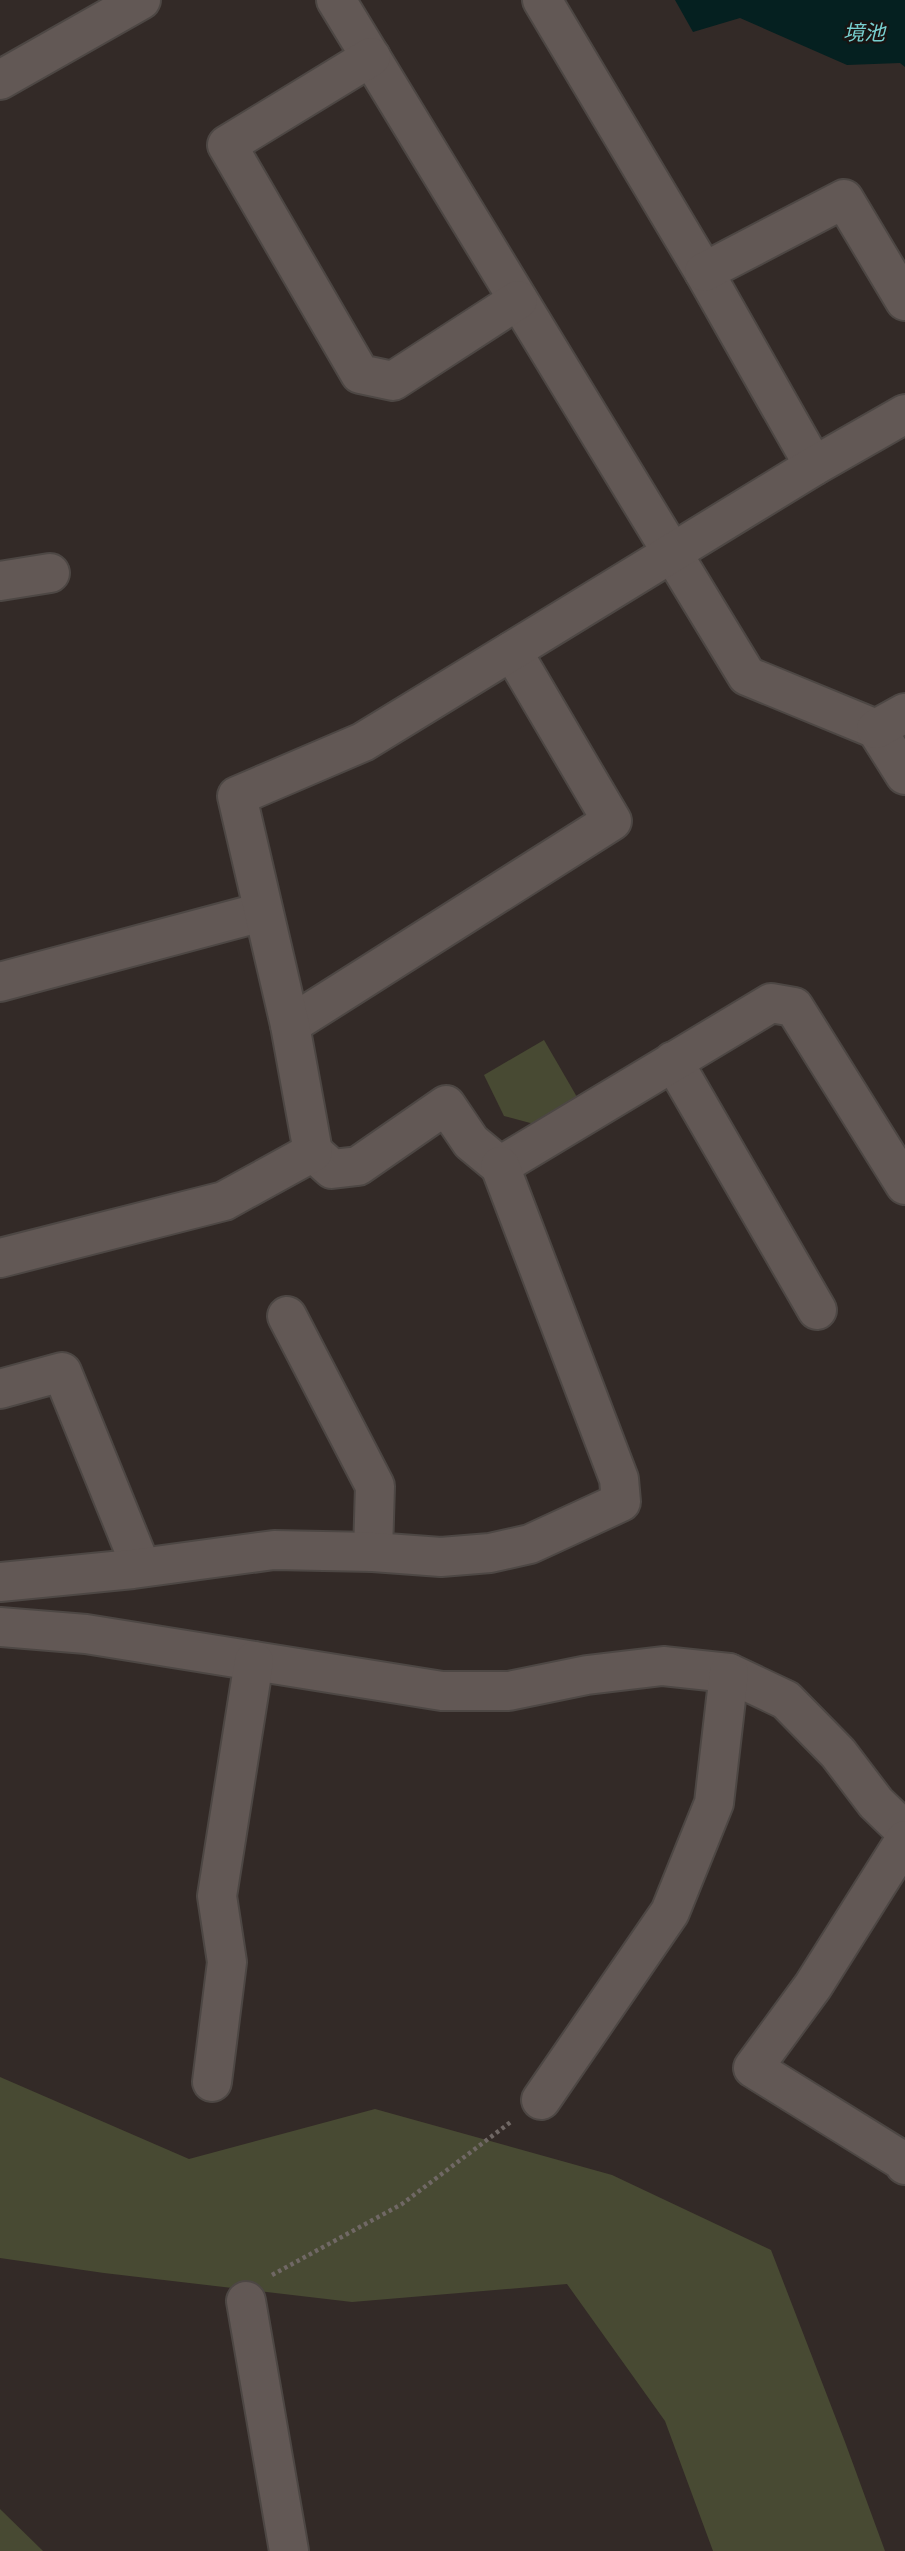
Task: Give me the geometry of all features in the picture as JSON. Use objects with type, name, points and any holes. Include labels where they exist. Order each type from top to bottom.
[{"type":"street","points":[[0,80],[141,0]]},
{"type":"street","points":[[336,0],[747,676],[891,721],[905,775]]},
{"type":"street","points":[[542,0],[705,272],[814,467]]},
{"type":"street","points":[[371,57],[227,145],[360,374],[393,381],[518,300]]},
{"type":"street","points":[[705,272],[844,199],[905,301]]},
{"type":"street","points":[[0,1582],[274,1550],[373,1552],[441,1557],[490,1553],[530,1544],[621,1502],[619,1479],[500,1166],[471,1142],[446,1105],[358,1166],[332,1169],[313,1152],[290,1025],[237,796],[363,742],[905,414]]},
{"type":"street","points":[[0,581],[50,573]]},
{"type":"street","points":[[290,1025],[612,821],[512,651]]},
{"type":"street","points":[[0,982],[262,912]]},
{"type":"street","points":[[500,1166],[771,1003],[794,1007],[905,1185]]},
{"type":"street","points":[[673,1061],[817,1310]]},
{"type":"street","points":[[0,1258],[223,1200],[313,1152]]},
{"type":"street","points":[[287,1316],[375,1486],[373,1552]]},
{"type":"street","points":[[0,1389],[62,1372],[141,1567]]},
{"type":"street","points":[[0,1627],[86,1634],[442,1691],[509,1690],[587,1675],[663,1666],[729,1673],[786,1700],[838,1753],[876,1803],[905,1831]]},
{"type":"street","points":[[212,2082],[226,1962],[217,1896],[254,1661]]},
{"type":"street","points":[[541,2100],[670,1912],[714,1803],[729,1673]]},
{"type":"street","points":[[905,1840],[813,1986],[753,2068],[903,2161],[905,2165]]},
{"type":"street","points":[[246,2301],[289,2551]]},
{"type":"path","points":[[246,2301],[271,2276],[402,2204],[541,2100]]},
{"type":"green space","points":[[544,1040],[577,1097],[534,1124],[504,1116],[484,1075]]},
{"type":"green space","points":[[0,2077],[189,2159],[375,2109],[612,2175],[771,2250],[885,2551],[713,2551],[665,2421],[567,2284],[352,2302],[0,2258]]},
{"type":"green space","points":[[0,2509],[43,2551],[0,2551]]},
{"type":"water","name":"境池","points":[[675,0],[905,0],[905,67],[900,63],[847,65],[740,18],[693,32]]}]
